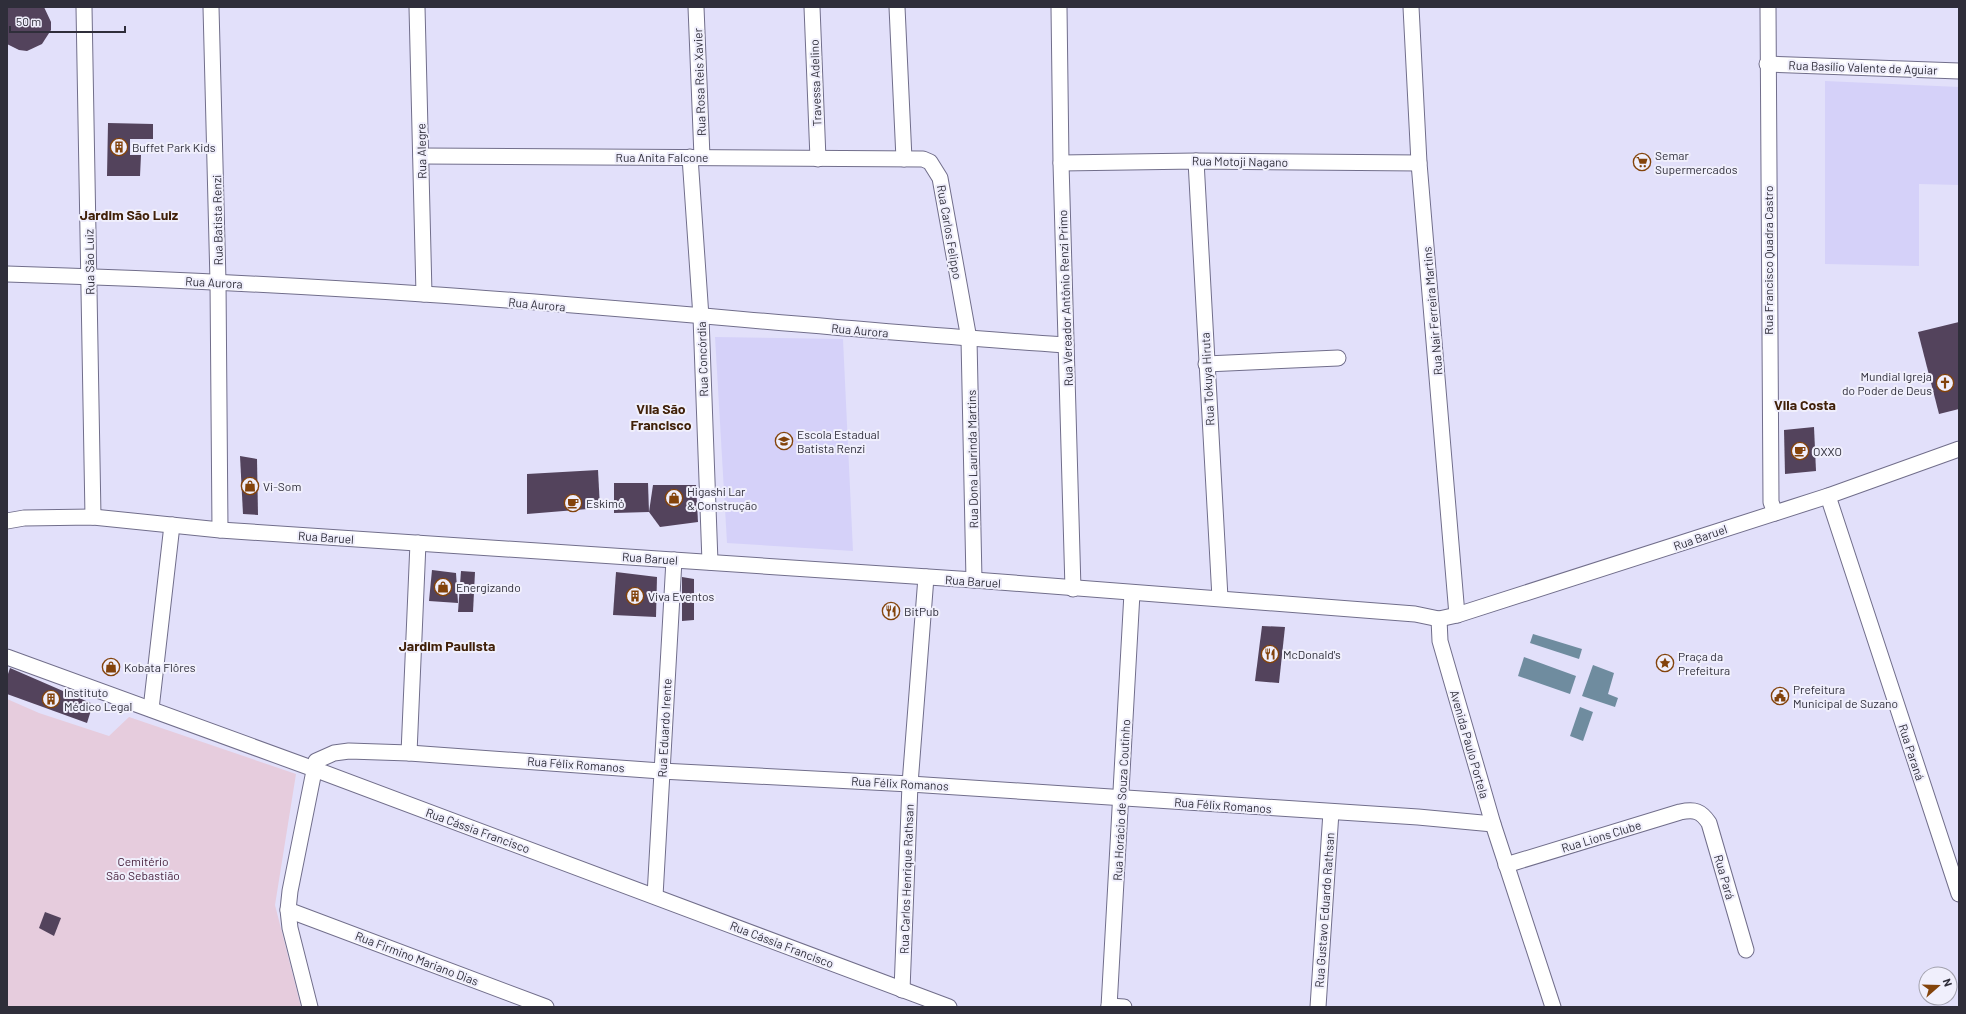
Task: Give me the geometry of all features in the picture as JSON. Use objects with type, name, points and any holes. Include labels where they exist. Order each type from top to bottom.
[{"type":"street","name":"Rua São Luiz","points":[[84,7],[93,517]]},
{"type":"street","name":"Rua Batista Renzi","points":[[211,7],[218,282],[220,530]]},
{"type":"street","name":"Rua Alegre","points":[[417,7],[424,294]]},
{"type":"street","name":"Rua Rosa Reis Xavier","points":[[696,7],[696,157]]},
{"type":"street","name":"Travessa Adelino","points":[[812,7],[818,159]]},
{"type":"street","points":[[897,7],[904,159]]},
{"type":"street","name":"Rua Vereador Antônio Renzi Primo","points":[[1059,7],[1061,163],[1073,589]]},
{"type":"street","name":"Rua Nair Ferreira Martins","points":[[1411,7],[1419,163],[1457,615]]},
{"type":"street","name":"Rua Francisco Quadra Castro","points":[[1768,7],[1767,64],[1771,502],[1775,513]]},
{"type":"street","name":"Rua Basílio Valente de Aguiar","points":[[1767,64],[1959,71]]},
{"type":"street","name":"Rua Anita Falcone","points":[[421,156],[904,159]]},
{"type":"street","name":"Rua Concórdia","points":[[696,157],[710,562]]},
{"type":"street","name":"Rua Carlos Felippo","points":[[904,159],[923,159],[930,162],[940,178],[969,339]]},
{"type":"street","name":"Rua Motoji Nagano","points":[[1061,163],[1196,161],[1419,163]]},
{"type":"street","name":"Rua Tokuya Hiruta","points":[[1196,161],[1220,598]]},
{"type":"street","name":"Rua Aurora","points":[[7,274],[218,282],[424,294],[969,339],[1066,345]]},
{"type":"street","name":"Rua Dona Laurinda Martins","points":[[969,339],[974,580]]},
{"type":"street","points":[[1206,364],[1338,358]]},
{"type":"street","name":"Rua Baruel","points":[[7,521],[24,518],[93,517],[220,530],[974,580],[1132,594],[1220,598],[1414,614],[1439,619],[1457,615],[1828,496],[1959,449]]},
{"type":"street","name":"Rua Paraná","points":[[1828,496],[1959,894]]},
{"type":"street","points":[[151,709],[172,525]]},
{"type":"street","points":[[409,753],[418,543]]},
{"type":"street","name":"Rua Eduardo Irente","points":[[655,896],[674,560]]},
{"type":"street","name":"Rua Carlos Henrique Rathsan","points":[[902,990],[910,784],[926,577]]},
{"type":"street","name":"Rua Horácio de Souza Coutinho","points":[[1109,1007],[1132,594]]},
{"type":"street","name":"Avenida Paulo Portela","points":[[1439,619],[1440,641],[1493,824],[1553,1007]]},
{"type":"street","name":"Rua Cássia Francisco","points":[[7,657],[314,769],[949,1007]]},
{"type":"street","name":"Rua Félix Romanos","points":[[314,769],[316,762],[334,753],[349,751],[409,753],[661,771],[910,784],[1418,817],[1493,824]]},
{"type":"street","points":[[310,1007],[290,928],[288,910],[290,891],[314,769]]},
{"type":"street","name":"Rua Lions Clube","points":[[1506,865],[1680,812],[1695,810]]},
{"type":"street","name":"Rua Pará","points":[[1695,810],[1702,813],[1709,823],[1746,950]]},
{"type":"street","name":"Rua Gustavo Eduardo Rathsan","points":[[1318,1007],[1331,812]]},
{"type":"street","name":"Rua Firmino Mariano Dias","points":[[288,910],[546,1007]]},
{"type":"street","points":[[1109,1007],[1124,1007]]},
{"type":"shaded area","points":[[1825,81],[1959,87],[1959,185],[1919,184],[1919,266],[1825,264]]},
{"type":"shaded area","name":"Escola Estadual Batista Renzi","points":[[715,337],[843,339],[853,551],[727,543]]},
{"type":"green space","name":"Cemitério São Sebastião","points":[[7,699],[39,713],[109,736],[129,717],[296,774],[275,905],[301,1007],[7,1007]]},
{"type":"water","points":[[1533,634],[1582,649],[1579,659],[1530,643]]},
{"type":"water","points":[[1524,657],[1576,676],[1570,694],[1518,676]]},
{"type":"water","points":[[1593,665],[1614,673],[1608,694],[1618,698],[1615,707],[1582,696]]},
{"type":"water","points":[[1580,707],[1593,712],[1583,741],[1570,736]]},
{"type":"building","points":[[7,7],[44,7],[51,22],[51,30],[42,44],[27,51],[19,50],[7,44]]},
{"type":"building","name":"Buffet Park Kids","points":[[108,123],[153,124],[153,139],[130,139],[130,155],[141,155],[140,176],[107,176]]},
{"type":"building","name":"Mundial Igreja do Poder de Deus","points":[[1959,322],[1959,409],[1939,414],[1918,332]]},
{"type":"building","name":"OXXO","points":[[1814,427],[1816,471],[1785,474],[1784,430]]},
{"type":"building","name":"Vi-Som","points":[[240,456],[257,459],[258,515],[243,514]]},
{"type":"building","points":[[598,470],[600,508],[527,514],[527,474]]},
{"type":"building","points":[[614,483],[648,483],[649,512],[614,513]]},
{"type":"building","name":"Higashi Lar & Construção","points":[[653,485],[696,485],[698,522],[660,527],[649,512]]},
{"type":"building","name":"Energizando","points":[[432,570],[456,573],[458,603],[429,601]]},
{"type":"building","points":[[461,571],[475,572],[473,612],[458,612]]},
{"type":"building","name":"Viva Eventos","points":[[616,572],[657,577],[656,617],[613,615]]},
{"type":"building","points":[[682,577],[694,579],[694,620],[682,621]]},
{"type":"building","name":"McDonald's","points":[[1262,626],[1285,627],[1279,683],[1255,681]]},
{"type":"building","name":"Instituto Médico Legal","points":[[10,668],[93,704],[87,723],[7,694],[7,677]]},
{"type":"building","points":[[45,912],[61,918],[54,936],[39,928]]},
{"type":"place","name":"Buffet Park Kids","points":[[119,147]]},
{"type":"place","name":"Semar Supermercados","points":[[1642,162]]},
{"type":"place","name":"Mundial Igreja do Poder de Deus","points":[[1945,383]]},
{"type":"place","name":"Escola Estadual Batista Renzi","points":[[784,441]]},
{"type":"place","name":"OXXO","points":[[1800,451]]},
{"type":"place","name":"Vi-Som","points":[[250,486]]},
{"type":"place","name":"Higashi Lar & Construção","points":[[674,498]]},
{"type":"place","name":"Eskimó","points":[[573,503]]},
{"type":"place","name":"Energizando","points":[[443,587]]},
{"type":"place","name":"Viva Eventos","points":[[635,596]]},
{"type":"place","name":"BitPub","points":[[891,611]]},
{"type":"place","name":"McDonald's","points":[[1270,654]]},
{"type":"place","name":"Praça da Prefeitura","points":[[1665,663]]},
{"type":"place","name":"Kobata Flôres","points":[[111,667]]},
{"type":"place","name":"Prefeitura Municipal de Suzano","points":[[1780,696]]},
{"type":"place","name":"Instituto Médico Legal","points":[[51,699]]},
{"type":"district","name":"Jardim São Luiz","points":[[129,214]]},
{"type":"district","name":"Vila Costa","points":[[1805,404]]},
{"type":"district","name":"Vila São Francisco","points":[[661,416]]},
{"type":"district","name":"Jardim Paulista","points":[[447,645]]}]
